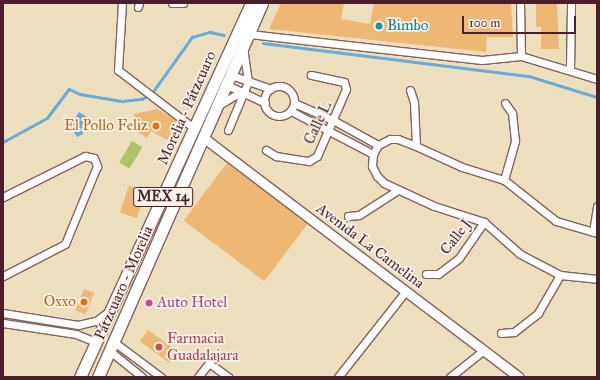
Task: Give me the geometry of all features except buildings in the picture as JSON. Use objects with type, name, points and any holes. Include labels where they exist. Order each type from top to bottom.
[{"type":"main road","name":"Morelia - Pátzcuaro","points":[[80,375],[195,129],[251,3]]},
{"type":"main road","name":"Pátzcuaro - Morelia","points":[[98,377],[219,105],[262,3]]},
{"type":"street","points":[[122,3],[118,70],[195,129]]},
{"type":"street","points":[[172,3],[182,3]]},
{"type":"street","points":[[241,24],[245,3]]},
{"type":"street","points":[[520,3],[521,56]]},
{"type":"street","points":[[570,70],[571,3]]},
{"type":"street","points":[[248,34],[482,60],[521,56],[597,79]]},
{"type":"street","points":[[228,130],[248,82],[243,47]]},
{"type":"street","name":"Calle L","points":[[266,150],[276,156],[313,160],[330,130],[333,120],[344,99],[346,89],[344,82],[311,75]]},
{"type":"street","points":[[229,80],[248,82],[271,88],[281,86],[290,90],[293,107],[373,154]]},
{"type":"street","points":[[229,80],[243,92],[265,103],[273,115],[283,116],[293,107]]},
{"type":"street","points":[[265,103],[266,95],[271,88]]},
{"type":"street","points":[[410,90],[414,102],[416,146]]},
{"type":"street","points":[[219,105],[243,92]]},
{"type":"street","points":[[504,180],[515,141],[512,113],[505,103]]},
{"type":"street","points":[[293,107],[333,120],[378,145]]},
{"type":"street","name":"Avenida La Camelina","points":[[204,138],[519,377]]},
{"type":"street","points":[[597,206],[595,232],[556,221],[504,180],[462,168],[398,139],[390,139],[378,145],[373,154],[372,166],[376,176],[398,190],[434,206],[484,222],[520,254],[560,275],[597,279]]},
{"type":"street","points":[[3,196],[85,156],[94,158],[97,166],[65,244],[3,276]]},
{"type":"street","points":[[348,216],[359,216],[398,190]]},
{"type":"street","name":"Calle J","points":[[426,274],[438,274],[459,258],[484,222]]},
{"type":"street","points":[[501,333],[514,332],[538,313],[560,275]]},
{"type":"street","points":[[338,377],[406,291]]},
{"type":"street","points":[[3,313],[67,323],[91,323],[111,309]]},
{"type":"street","points":[[3,323],[66,332],[96,342]]},
{"type":"street","points":[[66,332],[67,323]]},
{"type":"street","points":[[112,346],[142,377]]},
{"type":"street","points":[[112,346],[161,377]]},
{"type":"street","points":[[450,377],[484,350]]},
{"type":"street","points":[[198,377],[209,363],[228,377]]},
{"type":"green space","points":[[132,141],[142,147],[129,169],[119,162]]},
{"type":"water","points":[[79,112],[87,117],[82,125],[83,134],[77,137],[70,126]]},
{"type":"waterway","points":[[3,142],[47,118],[69,89],[80,94],[122,101],[142,99],[152,93],[192,37],[210,32],[224,35]]},
{"type":"waterway","points":[[263,43],[529,76],[597,97]]},
{"type":"place","name":"Bimbo","points":[[379,26]]},
{"type":"place","name":"El Pollo Feliz","points":[[156,126]]},
{"type":"place","name":"Oxxo","points":[[84,302]]},
{"type":"place","name":"Auto Hotel","points":[[149,303]]},
{"type":"place","name":"Farmacia Guadalajara","points":[[159,347]]}]
